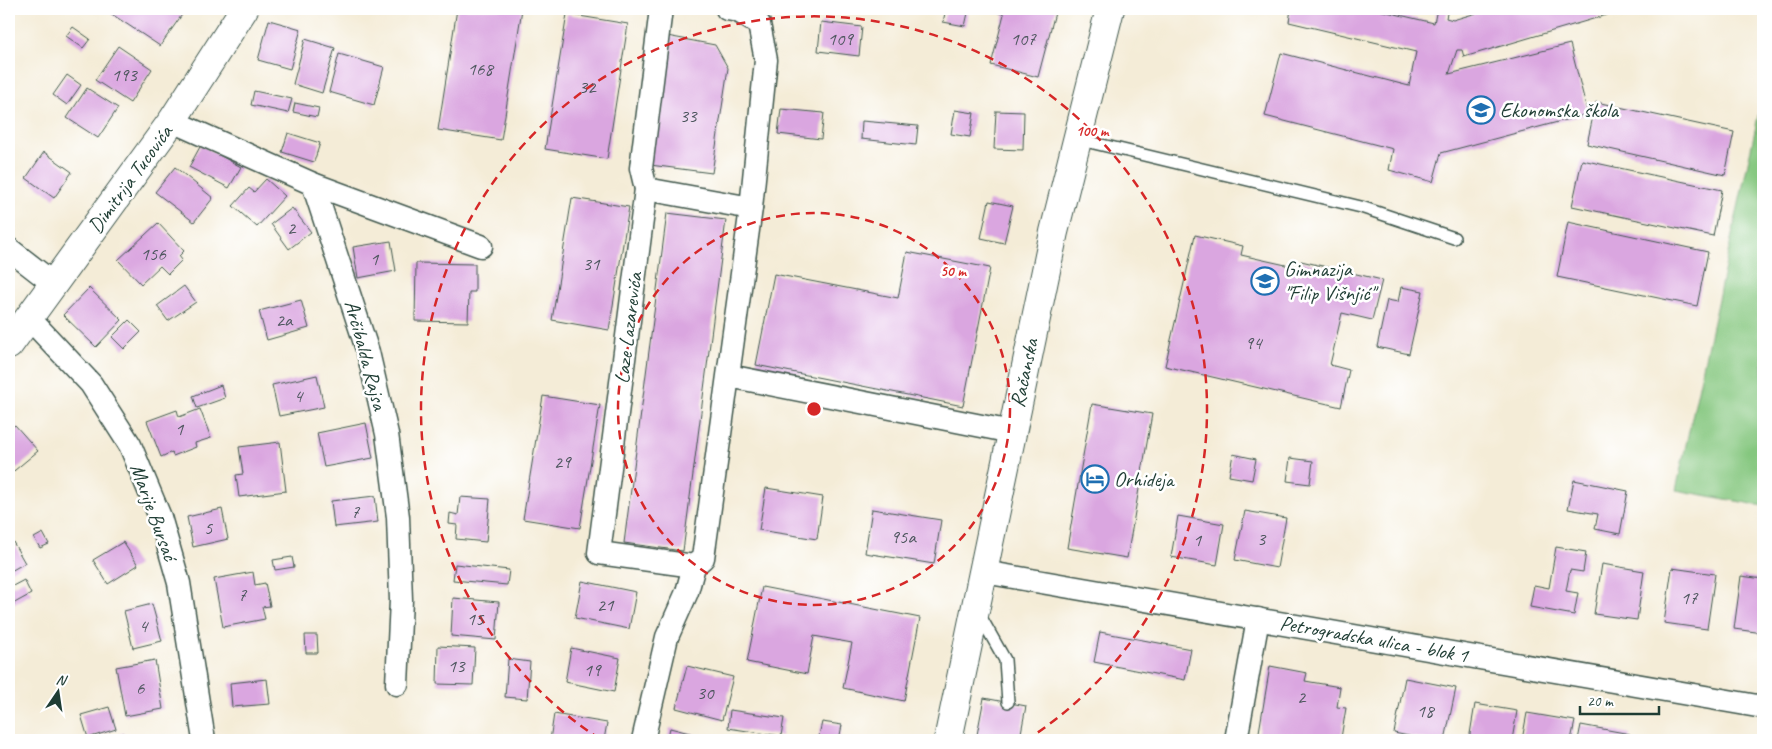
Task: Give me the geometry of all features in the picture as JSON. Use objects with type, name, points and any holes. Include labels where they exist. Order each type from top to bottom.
[{"type":"main road","name":"Dimitrija Tucovića","points":[[9,345],[172,121],[244,9]]},
{"type":"main road","name":"Račanska","points":[[948,740],[1054,232],[1110,9]]},
{"type":"street","name":"Laze Lazarevića","points":[[661,9],[641,168],[646,189],[599,553],[694,566]]},
{"type":"street","points":[[643,740],[667,637],[687,592],[694,566],[703,558],[751,208],[766,60],[759,24],[738,11],[727,9]]},
{"type":"street","points":[[172,121],[313,184],[482,246]]},
{"type":"street","name":"Arčibalda Rajsa","points":[[313,184],[368,352],[387,434],[398,517],[401,600],[397,684]]},
{"type":"street","points":[[646,189],[751,208]]},
{"type":"street","points":[[9,250],[54,284]]},
{"type":"street","name":"Marije Bursać","points":[[30,318],[91,384],[130,445],[160,517],[179,584],[204,740]]},
{"type":"street","points":[[729,376],[1012,432]]},
{"type":"street","name":"Petrogradska ulica - blok 1","points":[[984,572],[1763,707]]},
{"type":"street","points":[[1236,740],[1258,619]]},
{"type":"lane","points":[[1077,139],[1361,207],[1454,238]]},
{"type":"lane","points":[[976,608],[1005,660],[1008,702]]},
{"type":"green space","points":[[1763,94],[1763,506],[1676,490]]},
{"type":"building","points":[[104,9],[186,9],[160,46]]},
{"type":"building","points":[[457,9],[522,9],[501,140],[438,130]]},
{"type":"building","points":[[946,9],[968,13],[965,26],[943,22]]},
{"type":"building","points":[[991,9],[1056,9],[1038,77],[991,65],[1004,14],[991,11]]},
{"type":"building","points":[[1291,9],[1374,9],[1434,23],[1437,9],[1448,9],[1446,18],[1453,20],[1490,9],[1609,9],[1610,14],[1464,57],[1462,50],[1457,50],[1449,74],[1570,44],[1588,114],[1441,153],[1433,182],[1389,170],[1393,149],[1265,116],[1281,53],[1409,86],[1416,52],[1289,22]]},
{"type":"building","points":[[567,14],[628,24],[607,159],[545,149]]},
{"type":"building","points":[[269,20],[301,29],[290,69],[258,60]]},
{"type":"building","points":[[821,22],[862,27],[859,56],[818,51]]},
{"type":"building","points":[[73,27],[90,39],[83,48],[66,36]]},
{"type":"building","points":[[667,36],[715,45],[728,68],[712,173],[650,165]]},
{"type":"building","points":[[305,39],[335,48],[322,93],[293,84]]},
{"type":"building","points":[[118,46],[152,69],[130,103],[95,80]]},
{"type":"building","points":[[339,54],[384,67],[374,105],[329,92]]},
{"type":"building","points":[[67,75],[81,85],[67,105],[53,95]]},
{"type":"building","points":[[87,88],[118,108],[98,138],[67,118]]},
{"type":"building","points":[[254,91],[292,99],[288,113],[251,105]]},
{"type":"building","points":[[1596,102],[1734,132],[1725,175],[1587,144]]},
{"type":"building","points":[[295,103],[319,108],[317,117],[293,112]]},
{"type":"building","points":[[781,109],[824,113],[821,139],[778,134]]},
{"type":"building","points":[[955,110],[974,113],[970,137],[951,134]]},
{"type":"building","points":[[996,111],[1024,112],[1023,150],[994,149]]},
{"type":"building","points":[[862,121],[918,126],[916,145],[861,139]]},
{"type":"building","points":[[288,133],[320,143],[314,162],[282,152]]},
{"type":"building","points":[[201,145],[241,167],[229,188],[189,167]]},
{"type":"building","points":[[44,152],[72,172],[54,198],[26,178]]},
{"type":"building","points":[[1582,160],[1722,190],[1713,236],[1572,206]]},
{"type":"building","points":[[175,167],[213,198],[194,222],[155,192]]},
{"type":"building","points":[[266,179],[285,196],[257,227],[233,206],[249,188],[254,192]]},
{"type":"building","points":[[572,198],[629,207],[609,330],[552,320]]},
{"type":"building","points":[[989,201],[1013,206],[1004,243],[981,238]]},
{"type":"building","points":[[292,208],[311,232],[289,249],[271,224]]},
{"type":"building","points":[[667,213],[726,220],[683,551],[624,543]]},
{"type":"building","points":[[1568,222],[1708,252],[1697,306],[1557,277]]},
{"type":"building","points":[[158,223],[184,251],[179,256],[182,260],[168,274],[160,266],[141,284],[118,260]]},
{"type":"building","points":[[1195,235],[1243,246],[1241,255],[1299,268],[1301,261],[1382,280],[1372,320],[1342,313],[1330,365],[1349,370],[1341,407],[1165,366]]},
{"type":"building","points":[[391,241],[396,271],[358,278],[353,247]]},
{"type":"building","points":[[907,252],[990,268],[963,406],[756,365],[774,274],[898,298]]},
{"type":"building","points":[[416,263],[475,264],[475,292],[469,292],[468,322],[415,321]]},
{"type":"building","points":[[184,286],[196,302],[168,321],[157,306]]},
{"type":"building","points":[[1401,287],[1423,291],[1409,354],[1377,347],[1387,300],[1398,302]]},
{"type":"building","points":[[89,288],[122,320],[96,347],[63,315]]},
{"type":"building","points":[[301,300],[309,328],[267,340],[259,311]]},
{"type":"building","points":[[129,320],[141,332],[124,349],[112,337]]},
{"type":"building","points":[[317,375],[324,407],[279,416],[272,385]]},
{"type":"building","points":[[221,385],[225,398],[197,408],[193,396]]},
{"type":"building","points":[[543,396],[600,405],[580,528],[523,519]]},
{"type":"building","points":[[1092,404],[1152,414],[1127,558],[1067,548]]},
{"type":"building","points":[[200,409],[211,438],[195,443],[196,447],[173,456],[172,452],[161,457],[147,421],[177,410],[179,417]]},
{"type":"building","points":[[366,423],[373,458],[324,467],[317,433]]},
{"type":"building","points":[[15,425],[38,451],[9,475],[9,430]]},
{"type":"building","points":[[280,442],[286,491],[239,497],[236,475],[243,474],[239,447]]},
{"type":"building","points":[[1233,454],[1256,459],[1252,480],[1229,476]]},
{"type":"building","points":[[1290,458],[1313,461],[1310,484],[1287,481]]},
{"type":"building","points":[[1574,480],[1628,491],[1620,534],[1595,529],[1598,514],[1568,509]]},
{"type":"building","points":[[766,488],[823,497],[817,539],[759,530]]},
{"type":"building","points":[[375,496],[378,522],[334,527],[331,501]]},
{"type":"building","points":[[460,497],[490,499],[486,542],[456,539],[457,525],[449,524],[450,513],[458,515]]},
{"type":"building","points":[[222,509],[228,539],[193,547],[187,517]]},
{"type":"building","points":[[872,509],[941,520],[934,564],[865,553]]},
{"type":"building","points":[[1245,511],[1286,518],[1277,568],[1235,560]]},
{"type":"building","points":[[1178,516],[1224,524],[1217,565],[1171,557]]},
{"type":"building","points":[[43,533],[49,544],[40,548],[34,538]]},
{"type":"building","points":[[9,535],[25,563],[9,572]]},
{"type":"building","points":[[123,542],[138,565],[108,584],[93,560]]},
{"type":"building","points":[[1556,547],[1586,552],[1583,572],[1570,570],[1566,591],[1578,593],[1574,615],[1530,607],[1534,585],[1549,588]]},
{"type":"building","points":[[292,557],[294,567],[275,570],[273,560]]},
{"type":"building","points":[[455,564],[509,570],[507,585],[453,580]]},
{"type":"building","points":[[1602,564],[1644,571],[1637,620],[1594,614]]},
{"type":"building","points":[[1672,568],[1715,574],[1707,629],[1664,623]]},
{"type":"building","points":[[253,572],[255,585],[265,583],[270,606],[262,607],[265,619],[223,627],[214,579]]},
{"type":"building","points":[[1741,576],[1763,579],[1763,633],[1734,629]]},
{"type":"building","points":[[24,580],[31,594],[9,606],[9,588]]},
{"type":"building","points":[[582,581],[636,592],[629,629],[575,618]]},
{"type":"building","points":[[762,587],[920,618],[904,701],[843,688],[852,643],[814,636],[807,674],[747,662]]},
{"type":"building","points":[[453,598],[499,602],[496,640],[451,636]]},
{"type":"building","points":[[152,604],[162,641],[133,648],[124,611]]},
{"type":"building","points":[[1100,632],[1191,649],[1185,680],[1094,662]]},
{"type":"building","points":[[305,635],[317,635],[318,653],[306,653]]},
{"type":"building","points":[[438,646],[475,648],[473,685],[437,684]]},
{"type":"building","points":[[571,648],[620,658],[614,692],[565,682]]},
{"type":"building","points":[[508,659],[530,662],[527,699],[505,697]]},
{"type":"building","points":[[155,660],[163,709],[125,716],[116,667]]},
{"type":"building","points":[[687,666],[733,677],[722,720],[676,708]]},
{"type":"building","points":[[1270,666],[1307,673],[1305,681],[1340,687],[1337,707],[1346,708],[1341,738],[1332,737],[1331,740],[1268,740],[1258,738]]},
{"type":"building","points":[[1405,678],[1456,688],[1445,740],[1428,740],[1394,733]]},
{"type":"building","points":[[267,679],[270,704],[232,707],[230,683]]},
{"type":"building","points":[[984,698],[1026,706],[1021,733],[1045,738],[1045,740],[976,740]]},
{"type":"building","points":[[1475,704],[1517,711],[1512,740],[1469,740]]},
{"type":"building","points":[[109,707],[116,729],[88,738],[81,715]]},
{"type":"building","points":[[730,710],[784,718],[781,736],[728,728]]},
{"type":"building","points":[[1527,713],[1575,721],[1571,740],[1522,740]]},
{"type":"building","points":[[554,714],[607,723],[604,740],[550,740]]},
{"type":"building","points":[[822,722],[842,725],[839,740],[818,740]]},
{"type":"building","points":[[1581,725],[1630,734],[1629,740],[1578,740]]},
{"type":"building","points":[[670,728],[717,740],[667,740]]},
{"type":"building","points":[[123,733],[126,740],[111,740],[110,738]]},
{"type":"place","name":"Ekonomska škola","points":[[1481,110]]},
{"type":"place","name":"Gimnazija \"Filip Višnjić\"","points":[[1265,281]]},
{"type":"place","name":"Orhideja","points":[[1095,479]]}]
